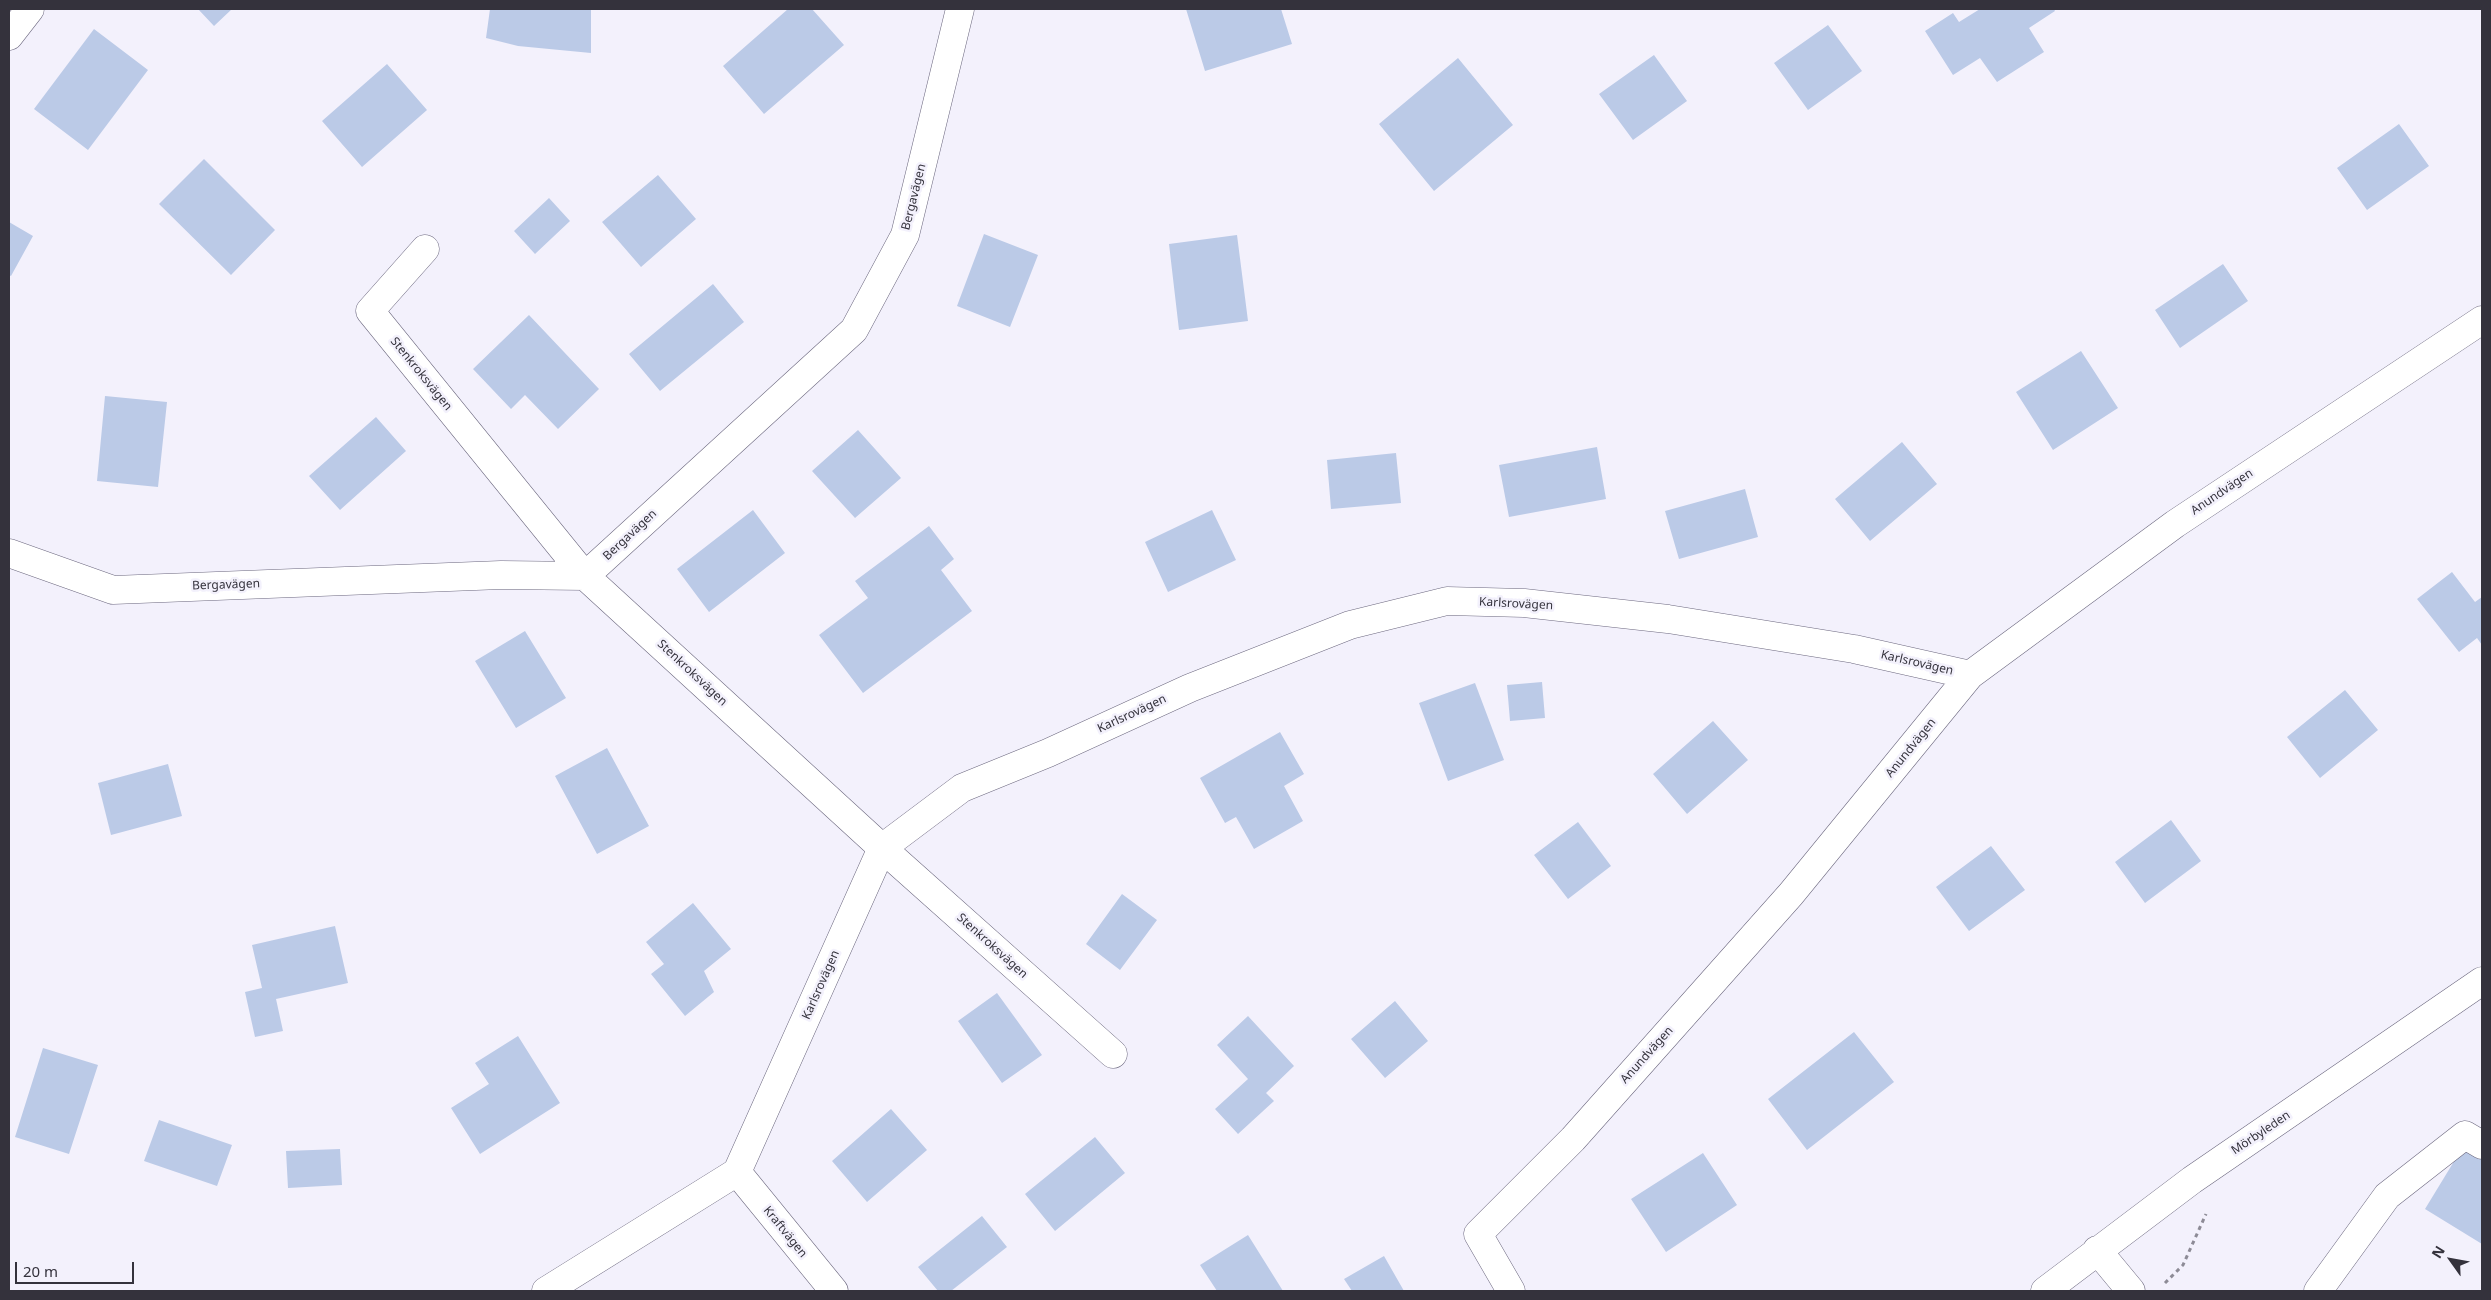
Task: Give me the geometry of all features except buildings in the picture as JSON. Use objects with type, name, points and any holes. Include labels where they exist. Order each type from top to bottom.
[{"type":"street","points":[[9,36],[30,9]]},
{"type":"street","name":"Bergavägen","points":[[9,553],[113,590],[501,575],[586,576],[854,330],[905,235],[960,9]]},
{"type":"street","name":"Stenkroksvägen","points":[[425,250],[370,311],[586,576],[882,848],[1113,1054]]},
{"type":"street","name":"Anundvägen","points":[[1511,1291],[1478,1234],[1573,1139],[1791,894],[1970,675],[2175,524],[2482,320]]},
{"type":"street","name":"Karlsrovägen","points":[[737,1172],[882,848],[962,788],[1048,753],[1190,688],[1350,625],[1447,601],[1524,603],[1668,619],[1854,648],[1970,675]]},
{"type":"street","name":"Mörbyleden","points":[[2045,1291],[2192,1180],[2482,981]]},
{"type":"street","points":[[2318,1291],[2386,1196],[2465,1135],[2482,1145]]},
{"type":"street","points":[[546,1291],[737,1172]]},
{"type":"street","name":"Kraftvägen","points":[[737,1172],[834,1291]]},
{"type":"street","points":[[2098,1250],[2131,1291]]},
{"type":"path","points":[[2164,1285],[2183,1265],[2207,1212]]}]
